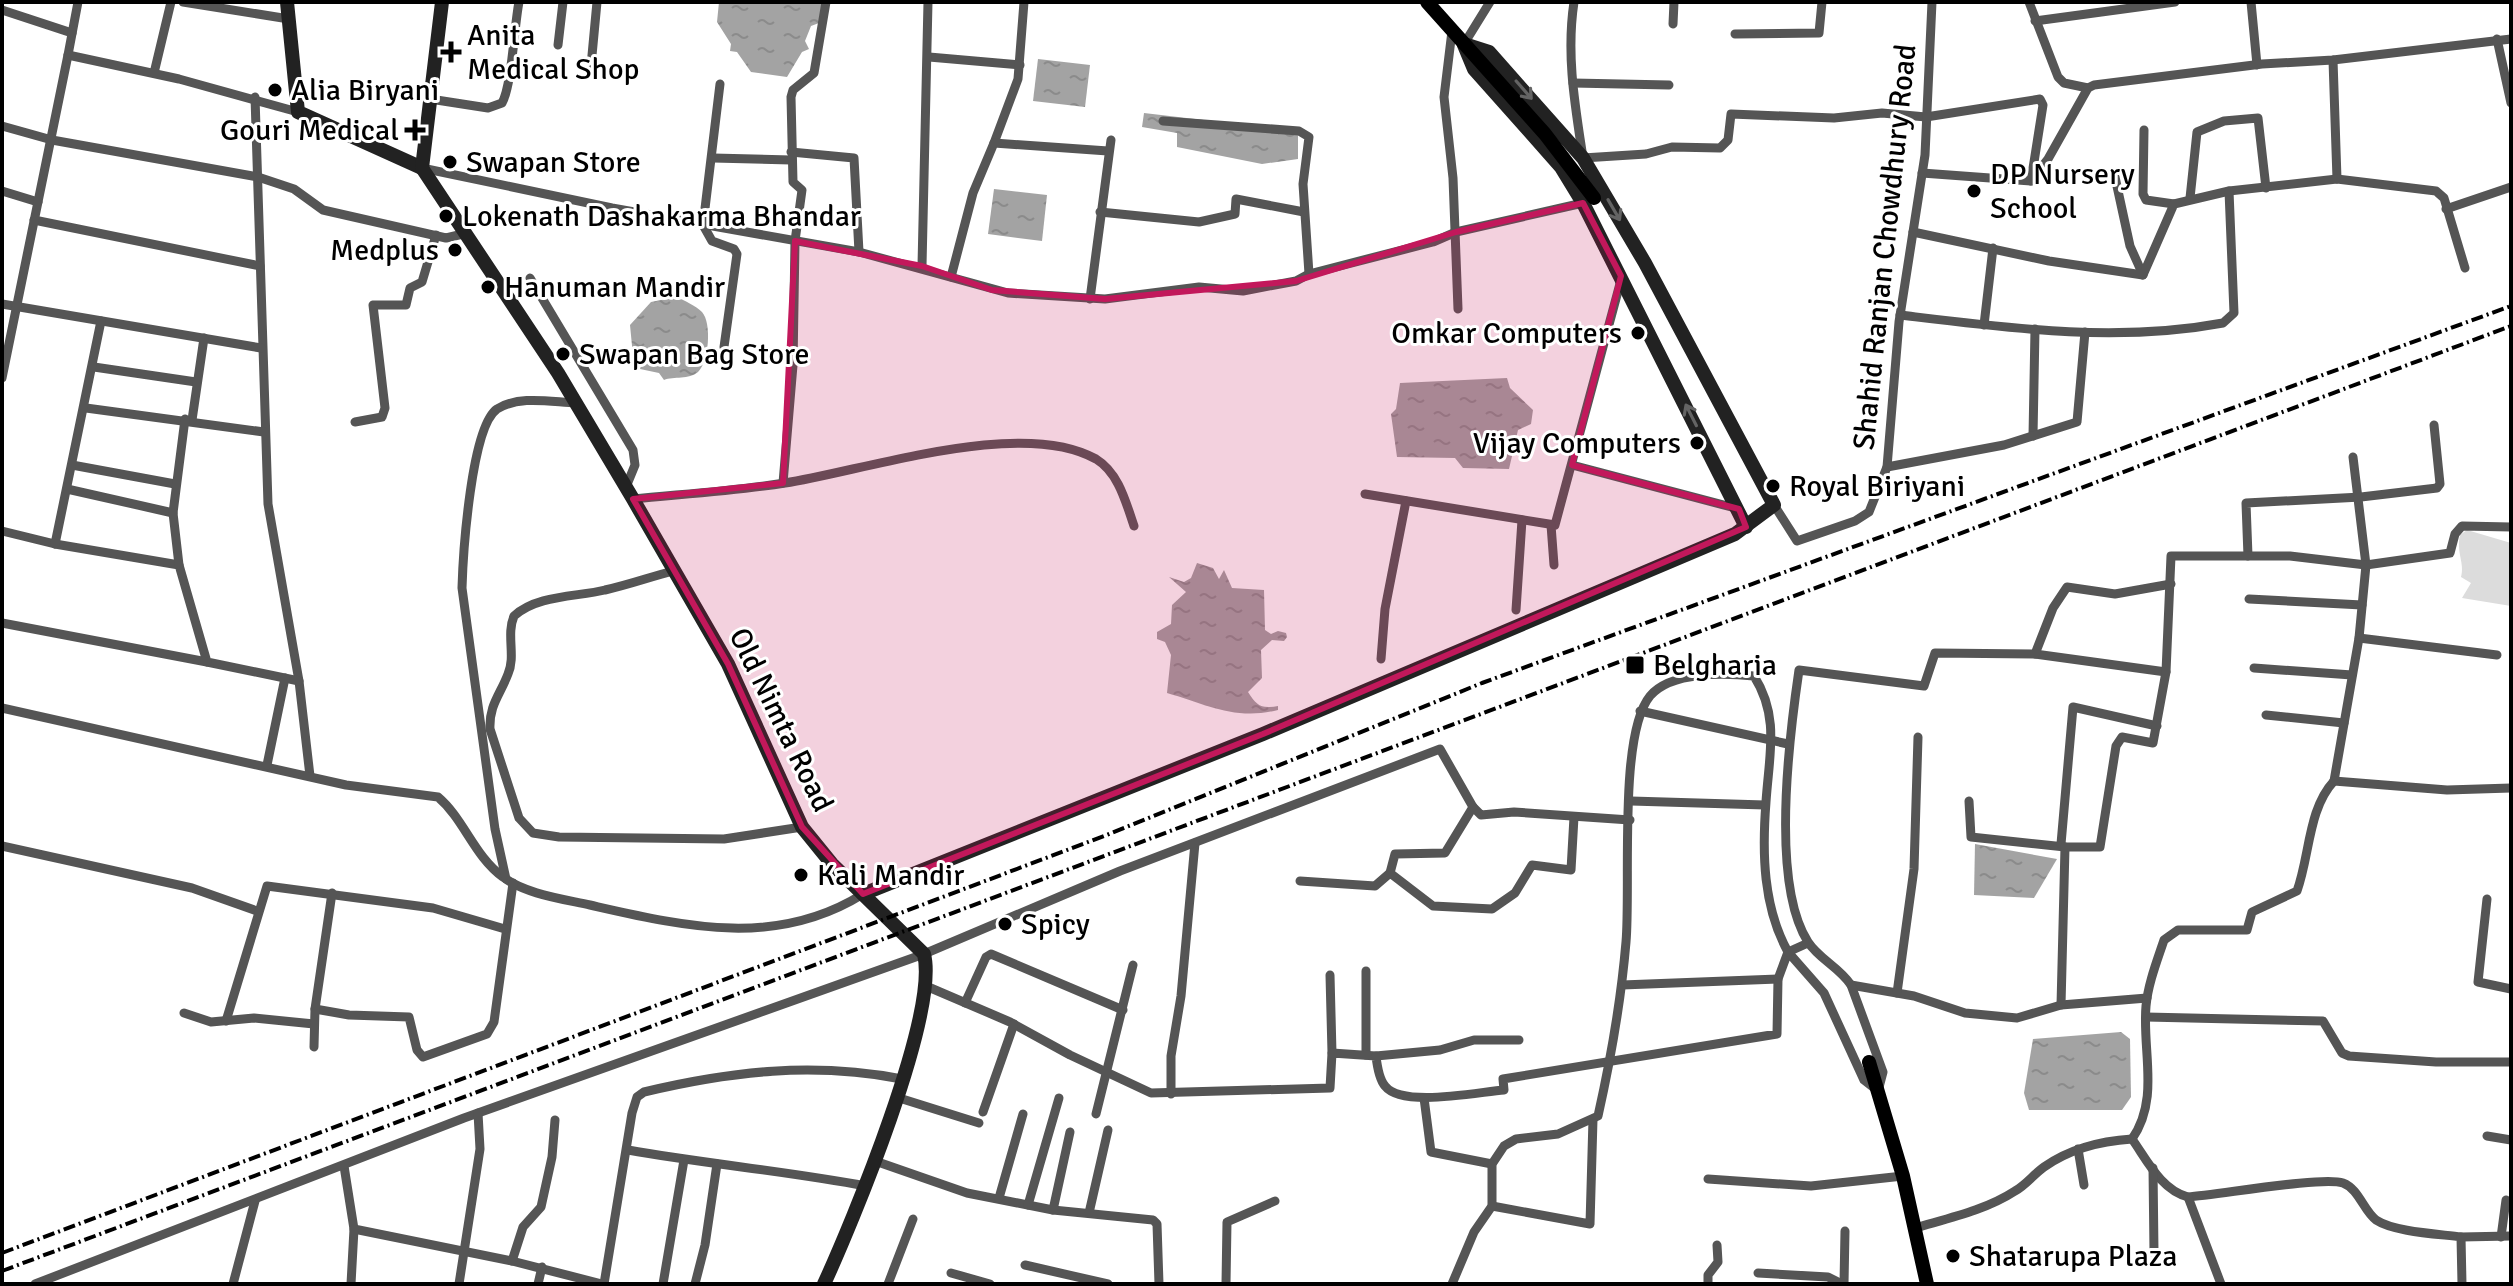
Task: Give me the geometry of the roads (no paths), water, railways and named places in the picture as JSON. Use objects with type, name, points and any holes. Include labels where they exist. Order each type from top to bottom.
[{"type":"main road","points":[[1427,2],[1561,152],[1588,200]]},
{"type":"main road","points":[[1869,1062],[1903,1176],[1927,1284]]},
{"type":"street","points":[[2,378],[78,2]]},
{"type":"street","points":[[154,73],[171,2]]},
{"type":"street","points":[[183,2],[289,19]]},
{"type":"street","points":[[287,2],[298,112]]},
{"type":"street","points":[[422,168],[442,2]]},
{"type":"street","points":[[430,99],[488,108],[502,103],[508,86],[519,2]]},
{"type":"street","points":[[558,45],[563,2]]},
{"type":"street","points":[[591,66],[597,2]]},
{"type":"street","points":[[783,483],[793,365],[795,241],[802,190],[794,185],[791,156],[792,93],[814,73],[826,2]]},
{"type":"street","points":[[922,266],[928,2]]},
{"type":"street","points":[[951,277],[973,193],[1014,94],[1020,65],[1024,2]]},
{"type":"street","points":[[1464,44],[1490,2]]},
{"type":"street","points":[[1574,2],[1569,34],[1583,158]]},
{"type":"street","points":[[1673,24],[1674,2]]},
{"type":"street","points":[[1735,34],[1819,33],[1822,2]]},
{"type":"street","name":"Shahid Ranjan Chowdhury Road","points":[[1771,500],[1794,537],[1855,521],[1869,512],[1887,467],[1900,315],[1922,173],[1932,2]]},
{"type":"street","points":[[2029,2],[2058,77],[2064,83],[2088,88],[2257,65],[2333,60],[2511,39]]},
{"type":"street","points":[[2035,21],[2175,2]]},
{"type":"street","points":[[2251,2],[2257,65]]},
{"type":"street","points":[[2,10],[72,33]]},
{"type":"street","points":[[1452,31],[1444,97],[1456,232],[1458,309]]},
{"type":"street","points":[[2497,39],[2511,103]]},
{"type":"street","points":[[2,708],[378,790],[438,797],[484,860],[510,882],[566,900],[706,930],[734,930],[815,916],[1263,734],[1721,541],[1746,527],[1771,500],[1645,263],[1583,158],[1489,52],[1464,44]]},
{"type":"street","points":[[1464,44],[1474,69],[1588,200],[1621,276],[1746,527]]},
{"type":"street","points":[[68,55],[255,97],[298,112],[422,168],[703,225],[859,252],[922,266],[1008,293],[1090,299],[1199,287],[1243,291],[1296,281],[1309,274],[1433,242],[1456,232],[1588,200]]},
{"type":"street","points":[[929,57],[1020,65]]},
{"type":"street","points":[[2333,60],[2337,179]]},
{"type":"street","points":[[1573,83],[1669,85]]},
{"type":"street","points":[[720,84],[703,225],[712,241],[734,249],[737,254],[724,347]]},
{"type":"street","points":[[2031,181],[2048,159],[2088,88]]},
{"type":"street","points":[[255,97],[264,432],[273,539],[299,681],[310,776]]},
{"type":"street","points":[[1583,158],[1646,154],[1672,147],[1720,148],[1728,140],[1731,114],[1834,118],[1882,113],[1926,117],[2040,99],[2043,105],[2031,181]]},
{"type":"street","points":[[2190,198],[2197,132],[2224,121],[2258,118],[2266,188]]},
{"type":"street","points":[[1163,121],[1299,131],[1309,137],[1304,212],[1309,274]]},
{"type":"street","points":[[2,126],[52,140],[258,177],[294,189],[318,209],[446,238],[467,233]]},
{"type":"street","points":[[2144,130],[2143,194],[2146,200],[2174,204],[2229,191],[2337,179],[2436,191],[2444,198],[2465,268]]},
{"type":"street","points":[[1090,299],[1111,140]]},
{"type":"street","points":[[994,143],[1108,151]]},
{"type":"street","points":[[713,158],[854,158],[859,252]]},
{"type":"street","name":"Old Nimta Road","points":[[422,168],[576,403],[630,493],[728,664],[802,827],[824,855],[924,954]]},
{"type":"street","points":[[1922,173],[2031,181]]},
{"type":"street","points":[[2115,177],[2130,246],[2143,275]]},
{"type":"street","points":[[2446,209],[2511,187]]},
{"type":"street","points":[[2,191],[38,202]]},
{"type":"street","points":[[1900,315],[2085,332],[2188,329],[2231,319],[2234,313],[2229,191]]},
{"type":"street","points":[[1100,212],[1199,222],[1235,214],[1236,199],[1304,212]]},
{"type":"street","points":[[2143,275],[2174,204]]},
{"type":"street","points":[[34,220],[260,266]]},
{"type":"street","points":[[1913,232],[2143,275]]},
{"type":"street","points":[[355,422],[382,417],[385,408],[373,305],[406,305],[410,288],[422,282],[436,235]]},
{"type":"street","points":[[1984,325],[1993,248]]},
{"type":"street","points":[[1365,494],[1555,525],[1560,516],[1621,276]]},
{"type":"street","points":[[530,278],[633,450],[635,465],[630,493],[783,483],[991,443],[1031,442],[1080,452],[1098,460],[1119,484],[1134,526]]},
{"type":"street","points":[[2,304],[261,348]]},
{"type":"street","points":[[55,544],[86,408],[101,321]]},
{"type":"street","points":[[2033,436],[2035,329]]},
{"type":"street","points":[[1887,467],[2033,436],[2077,422],[2085,332]]},
{"type":"street","points":[[204,338],[175,484],[173,513],[179,565],[207,662]]},
{"type":"street","points":[[94,367],[196,382]]},
{"type":"street","points":[[315,1009],[409,1017],[417,1050],[423,1057],[483,1037],[494,1022],[510,882],[495,829],[462,588],[463,554],[475,460],[488,421],[499,408],[522,401],[576,403]]},
{"type":"street","points":[[86,408],[189,419],[264,432]]},
{"type":"street","points":[[2248,556],[2246,503],[2361,497],[2437,488],[2440,484],[2434,425]]},
{"type":"street","points":[[2132,1139],[2144,1122],[2148,1099],[2147,998],[2164,940],[2178,930],[2247,930],[2252,912],[2297,891],[2307,864],[2318,797],[2334,781],[2359,638],[2366,565],[2361,497],[2353,457]]},
{"type":"street","points":[[72,465],[175,484]]},
{"type":"street","points":[[1572,465],[1739,509]]},
{"type":"street","points":[[67,489],[173,513]]},
{"type":"street","points":[[1381,659],[1385,609],[1406,501]]},
{"type":"street","points":[[1516,610],[1522,520]]},
{"type":"street","points":[[1551,525],[1554,565]]},
{"type":"street","points":[[1969,801],[1971,837],[2100,847],[2116,746],[2122,737],[2153,743],[2166,672],[2171,556],[2290,556],[2366,565],[2450,553],[2455,534],[2462,526],[2511,527]]},
{"type":"street","points":[[2,531],[55,544],[179,565]]},
{"type":"street","points":[[673,571],[604,590],[540,602],[514,616],[508,675],[497,692],[489,715],[490,729],[519,818],[533,833],[559,837],[724,839],[802,827]]},
{"type":"street","points":[[2035,654],[2053,608],[2067,587],[2115,594],[2171,584]]},
{"type":"street","points":[[2249,599],[2362,605]]},
{"type":"street","points":[[2,623],[299,681]]},
{"type":"street","points":[[2359,638],[2497,655]]},
{"type":"street","points":[[1452,1284],[1474,1232],[1492,1206],[1492,1164],[1504,1146],[1516,1139],[1558,1134],[1598,1116],[1611,1063],[1622,985],[1633,746],[1640,711],[1652,693],[1708,672],[1754,676],[1768,698],[1771,741],[1765,805],[1766,889],[1775,928],[1788,952],[1824,993],[1864,1080],[1878,1091],[1883,1072],[1851,985],[1842,972],[1808,943],[1793,909],[1787,884],[1788,744],[1799,670],[1924,686],[1935,653],[2035,654],[2166,672]]},
{"type":"street","points":[[2254,668],[2352,675]]},
{"type":"street","points":[[267,765],[285,678]]},
{"type":"street","points":[[2061,1005],[2063,845],[2073,707],[2157,726]]},
{"type":"street","points":[[1640,711],[1788,744]]},
{"type":"street","points":[[2266,715],[2344,723]]},
{"type":"street","points":[[1897,993],[1914,869],[1918,737]]},
{"type":"street","points":[[35,1284],[478,1113],[924,954],[1195,843],[1440,749],[1473,807],[1481,815],[1514,812],[1630,820]]},
{"type":"street","points":[[2334,781],[2447,790],[2511,788]]},
{"type":"street","points":[[1631,801],[1765,805]]},
{"type":"street","points":[[1300,881],[1375,886],[1390,873],[1395,854],[1445,853],[1473,807]]},
{"type":"street","points":[[1390,873],[1433,906],[1492,909],[1515,893],[1532,865],[1571,870],[1574,817]]},
{"type":"street","points":[[1171,1094],[1171,1056],[1179,1012],[1195,843]]},
{"type":"street","points":[[2,846],[200,890],[257,911]]},
{"type":"street","points":[[226,1021],[267,886],[433,908],[505,929]]},
{"type":"street","points":[[314,1047],[315,1009],[332,893]]},
{"type":"street","points":[[2487,899],[2478,982],[2511,989]]},
{"type":"street","points":[[1366,971],[1371,1055],[1386,1087],[1398,1095],[1424,1098],[1504,1090],[1503,1079],[1777,1034],[1778,979],[1788,952],[1808,943]]},
{"type":"street","points":[[824,1284],[866,1186],[902,1079],[926,986],[924,954]]},
{"type":"street","points":[[965,1003],[986,957],[991,954],[1123,1010]]},
{"type":"street","points":[[1096,1114],[1133,965]]},
{"type":"street","points":[[926,986],[1014,1024],[1141,1089],[1171,1094],[1330,1088],[1330,975]]},
{"type":"street","points":[[1622,985],[1778,979]]},
{"type":"street","points":[[1851,985],[1897,993],[1965,1013],[2017,1018],[2061,1005],[2147,998]]},
{"type":"street","points":[[184,1013],[204,1021],[254,1018],[314,1024]]},
{"type":"street","points":[[2146,1017],[2323,1021],[2342,1053],[2349,1056],[2436,1062],[2511,1062]]},
{"type":"street","points":[[983,1112],[1014,1024]]},
{"type":"street","points":[[1332,1053],[1371,1055],[1440,1050],[1474,1040],[1519,1040]]},
{"type":"street","points":[[354,1229],[542,1267],[603,1284],[634,1104],[644,1092],[713,1077],[814,1068],[854,1070],[902,1079]]},
{"type":"street","points":[[896,1097],[979,1123]]},
{"type":"street","points":[[1028,1205],[1059,1098]]},
{"type":"street","points":[[1424,1098],[1431,1152],[1492,1164]]},
{"type":"street","points":[[459,1284],[480,1149],[478,1113]]},
{"type":"street","points":[[999,1198],[1023,1114]]},
{"type":"street","points":[[1492,1206],[1590,1224],[1593,1119]]},
{"type":"street","points":[[512,1261],[523,1227],[541,1207],[552,1157],[555,1120]]},
{"type":"street","points":[[1089,1213],[1108,1130]]},
{"type":"street","points":[[1053,1210],[1070,1132]]},
{"type":"street","points":[[2487,1136],[2511,1140]]},
{"type":"street","points":[[1915,1228],[1976,1210],[2016,1191],[2044,1167],[2078,1149],[2104,1141],[2132,1139]]},
{"type":"street","points":[[2132,1139],[2176,1194],[2188,1197],[2321,1182],[2343,1183],[2356,1193],[2376,1220],[2417,1232],[2461,1237],[2506,1236],[2506,1200]]},
{"type":"street","points":[[2078,1149],[2084,1185]]},
{"type":"street","points":[[628,1150],[684,1160],[766,1167],[866,1186]]},
{"type":"street","points":[[663,1284],[684,1160]]},
{"type":"street","points":[[875,1161],[930,1183],[1028,1205],[1156,1221],[1159,1284]]},
{"type":"street","points":[[695,1284],[705,1245],[717,1164]]},
{"type":"street","points":[[344,1166],[354,1229],[351,1284]]},
{"type":"street","points":[[2153,1168],[2154,1253]]},
{"type":"street","points":[[1708,1179],[1811,1186],[1903,1176]]},
{"type":"street","points":[[2188,1197],[2221,1284]]},
{"type":"street","points":[[233,1284],[255,1201]]},
{"type":"street","points":[[1226,1284],[1227,1222],[1275,1201]]},
{"type":"street","points":[[888,1284],[913,1219]]},
{"type":"street","points":[[1758,1273],[1828,1277],[1843,1284],[1845,1231]]},
{"type":"street","points":[[2461,1237],[2462,1284]]},
{"type":"street","points":[[1708,1284],[1708,1275],[1718,1262],[1717,1245]]},
{"type":"street","points":[[1025,1265],[1108,1284]]},
{"type":"street","points":[[538,1284],[542,1267]]},
{"type":"street","points":[[951,1273],[990,1284]]},
{"type":"water","points":[[719,2],[824,2],[819,23],[811,26],[805,41],[809,49],[802,52],[787,77],[751,72],[737,52],[730,51],[731,44],[717,22]]},
{"type":"water","points":[[1038,59],[1090,65],[1085,107],[1033,101]]},
{"type":"water","points":[[1144,113],[1298,131],[1298,159],[1262,164],[1177,147],[1177,133],[1142,127]]},
{"type":"water","points":[[994,189],[1047,195],[1042,241],[988,234]]},
{"type":"water","points":[[676,297],[697,308],[705,317],[707,352],[698,372],[664,380],[659,373],[640,369],[641,365],[633,356],[630,325],[651,302]]},
{"type":"water","points":[[1507,378],[1510,388],[1533,410],[1531,424],[1518,430],[1509,469],[1463,468],[1455,458],[1397,457],[1391,414],[1396,409],[1400,383]]},
{"type":"water","points":[[1197,563],[1213,568],[1219,579],[1224,570],[1232,588],[1264,590],[1265,630],[1271,634],[1278,631],[1286,633],[1287,637],[1284,641],[1272,640],[1261,650],[1262,678],[1248,692],[1260,705],[1278,706],[1278,710],[1248,714],[1234,712],[1167,693],[1171,655],[1165,642],[1157,639],[1157,632],[1171,624],[1172,605],[1186,592],[1169,577],[1184,582],[1191,578]]},
{"type":"water","points":[[1975,844],[2057,859],[2034,898],[1974,895]]},
{"type":"water","points":[[2121,1032],[2130,1039],[2131,1097],[2122,1110],[2029,1110],[2024,1093],[2033,1039]]},
{"type":"railway","points":[[2,1253],[1104,836],[1482,683],[2511,306]]},
{"type":"railway","points":[[2,1271],[2511,326]]},
{"type":"place","name":"Anita Medical Shop","points":[[451,52]]},
{"type":"place","name":"Alia Biryani","points":[[275,90]]},
{"type":"place","name":"Gouri Medical","points":[[415,130]]},
{"type":"place","name":"Swapan Store","points":[[450,162]]},
{"type":"place","name":"DP Nursery School","points":[[1974,191]]},
{"type":"place","name":"Lokenath Dashakarma Bhandar","points":[[446,216]]},
{"type":"place","name":"Medplus","points":[[455,250]]},
{"type":"place","name":"Hanuman Mandir","points":[[488,287]]},
{"type":"place","name":"Omkar Computers","points":[[1638,333]]},
{"type":"place","name":"Swapan Bag Store","points":[[563,354]]},
{"type":"place","name":"Vijay Computers","points":[[1697,443]]},
{"type":"place","name":"Royal Biriyani","points":[[1773,486]]},
{"type":"place","name":"Belgharia","points":[[1635,665]]},
{"type":"place","name":"Kali Mandir","points":[[801,875]]},
{"type":"place","name":"Spicy","points":[[1005,924]]},
{"type":"place","name":"Shatarupa Plaza","points":[[1953,1256]]}]
